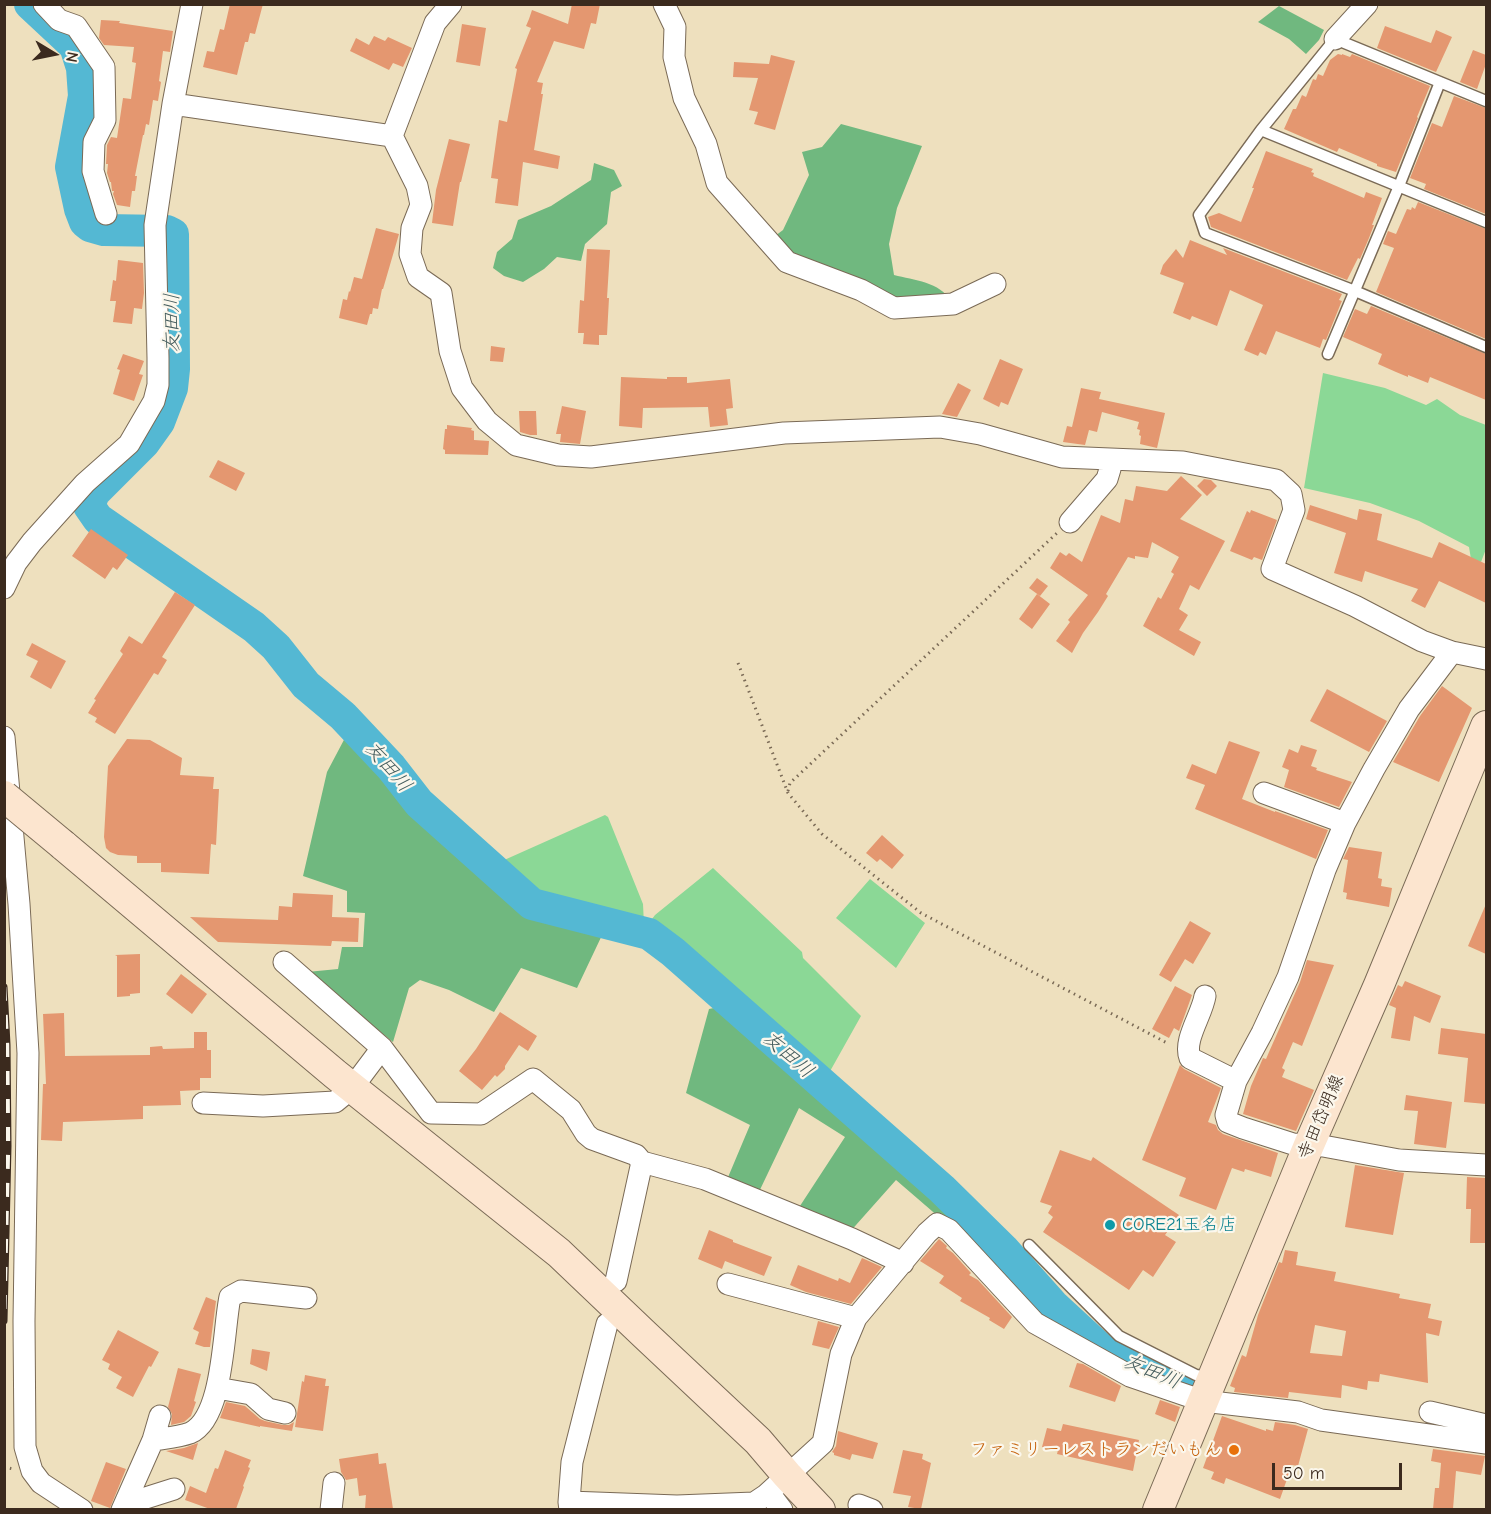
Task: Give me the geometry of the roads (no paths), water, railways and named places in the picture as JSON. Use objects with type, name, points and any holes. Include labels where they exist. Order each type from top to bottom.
[{"type":"street","points":[[44,4],[59,20],[76,26],[104,67],[105,120],[94,142],[93,171],[106,214]]},
{"type":"street","points":[[4,588],[15,563],[32,542],[85,483],[129,444],[154,401],[158,385],[159,358],[155,231],[173,104],[192,4]]},
{"type":"street","points":[[452,4],[435,22],[392,136],[417,186],[421,205],[412,228],[410,254],[418,277],[441,294],[450,351],[462,388],[487,421],[516,445],[558,455],[591,457],[784,433],[940,427],[980,434],[1062,457],[1183,462],[1276,480],[1291,494],[1294,510],[1272,569],[1355,606],[1422,641],[1452,652],[1486,659]]},
{"type":"street","points":[[664,4],[675,27],[674,57],[684,98],[706,144],[717,183],[787,262],[861,290],[894,308],[953,304],[995,284]]},
{"type":"street","points":[[1335,39],[1367,4]]},
{"type":"street","points":[[173,104],[392,136]]},
{"type":"street","points":[[1070,522],[1107,479],[1110,470],[1109,460]]},
{"type":"street","points":[[1452,652],[1409,709],[1345,824],[1325,870],[1288,977],[1262,1034],[1236,1081],[1226,1115],[1228,1122],[1293,1144],[1323,1146],[1399,1160],[1486,1165]]},
{"type":"street","name":"寺田岱明線","points":[[1158,1509],[1486,726]]},
{"type":"street","points":[[4,736],[11,904],[28,1053],[24,1321],[25,1447],[32,1471],[41,1483],[82,1509]]},
{"type":"street","points":[[1264,793],[1345,824]]},
{"type":"street","points":[[4,796],[352,1088],[559,1253],[758,1441],[779,1493],[820,1509]]},
{"type":"street","points":[[284,962],[382,1048],[431,1113],[481,1114],[533,1079],[571,1110],[586,1134],[592,1139],[636,1155],[642,1162],[705,1179],[852,1239],[903,1263]]},
{"type":"street","points":[[1205,996],[1204,1005],[1188,1043],[1187,1052],[1190,1058],[1236,1081]]},
{"type":"street","points":[[203,1103],[263,1106],[335,1102],[352,1088],[382,1048]]},
{"type":"street","points":[[616,1281],[642,1162]]},
{"type":"street","points":[[607,1324],[572,1462],[570,1505],[677,1506],[754,1503],[779,1493],[823,1443],[841,1354],[856,1318],[937,1224],[949,1230],[1035,1323],[1130,1376],[1207,1390],[1322,1420],[1486,1443]]},
{"type":"street","points":[[728,1284],[856,1318]]},
{"type":"street","points":[[153,1440],[189,1433],[201,1426],[211,1409],[217,1389],[230,1297],[241,1291],[306,1298]]},
{"type":"street","points":[[217,1389],[251,1394],[268,1409],[285,1413]]},
{"type":"street","points":[[1430,1412],[1486,1425]]},
{"type":"street","points":[[124,1504],[153,1440],[160,1416]]},
{"type":"street","points":[[331,1509],[334,1483]]},
{"type":"street","points":[[124,1504],[174,1489]]},
{"type":"lane","points":[[1486,101],[1335,39],[1262,130],[1199,216],[1205,233],[1355,291],[1486,347]]},
{"type":"lane","points":[[1328,354],[1440,82]]},
{"type":"lane","points":[[1262,130],[1486,222]]},
{"type":"lane","points":[[1029,1245],[1119,1336],[1196,1375],[1207,1390]]},
{"type":"waterway","name":"友田川","points":[[30,4],[75,46],[82,68],[84,96],[71,167],[85,222],[104,230],[167,231],[173,234],[174,369],[172,388],[159,422],[144,443],[94,493],[89,506],[98,519],[254,627],[276,647],[306,685],[343,716],[391,767],[419,803],[532,904],[649,934],[673,952],[942,1189],[1004,1250],[1053,1305],[1103,1351],[1190,1388]]},
{"type":"railway","points":[[4,987],[8,1146],[4,1321]]},
{"type":"place","name":"CORE21玉名店","points":[[1110,1225]]},
{"type":"place","name":"ファミリーレストランだいもん","points":[[1234,1450]]}]
